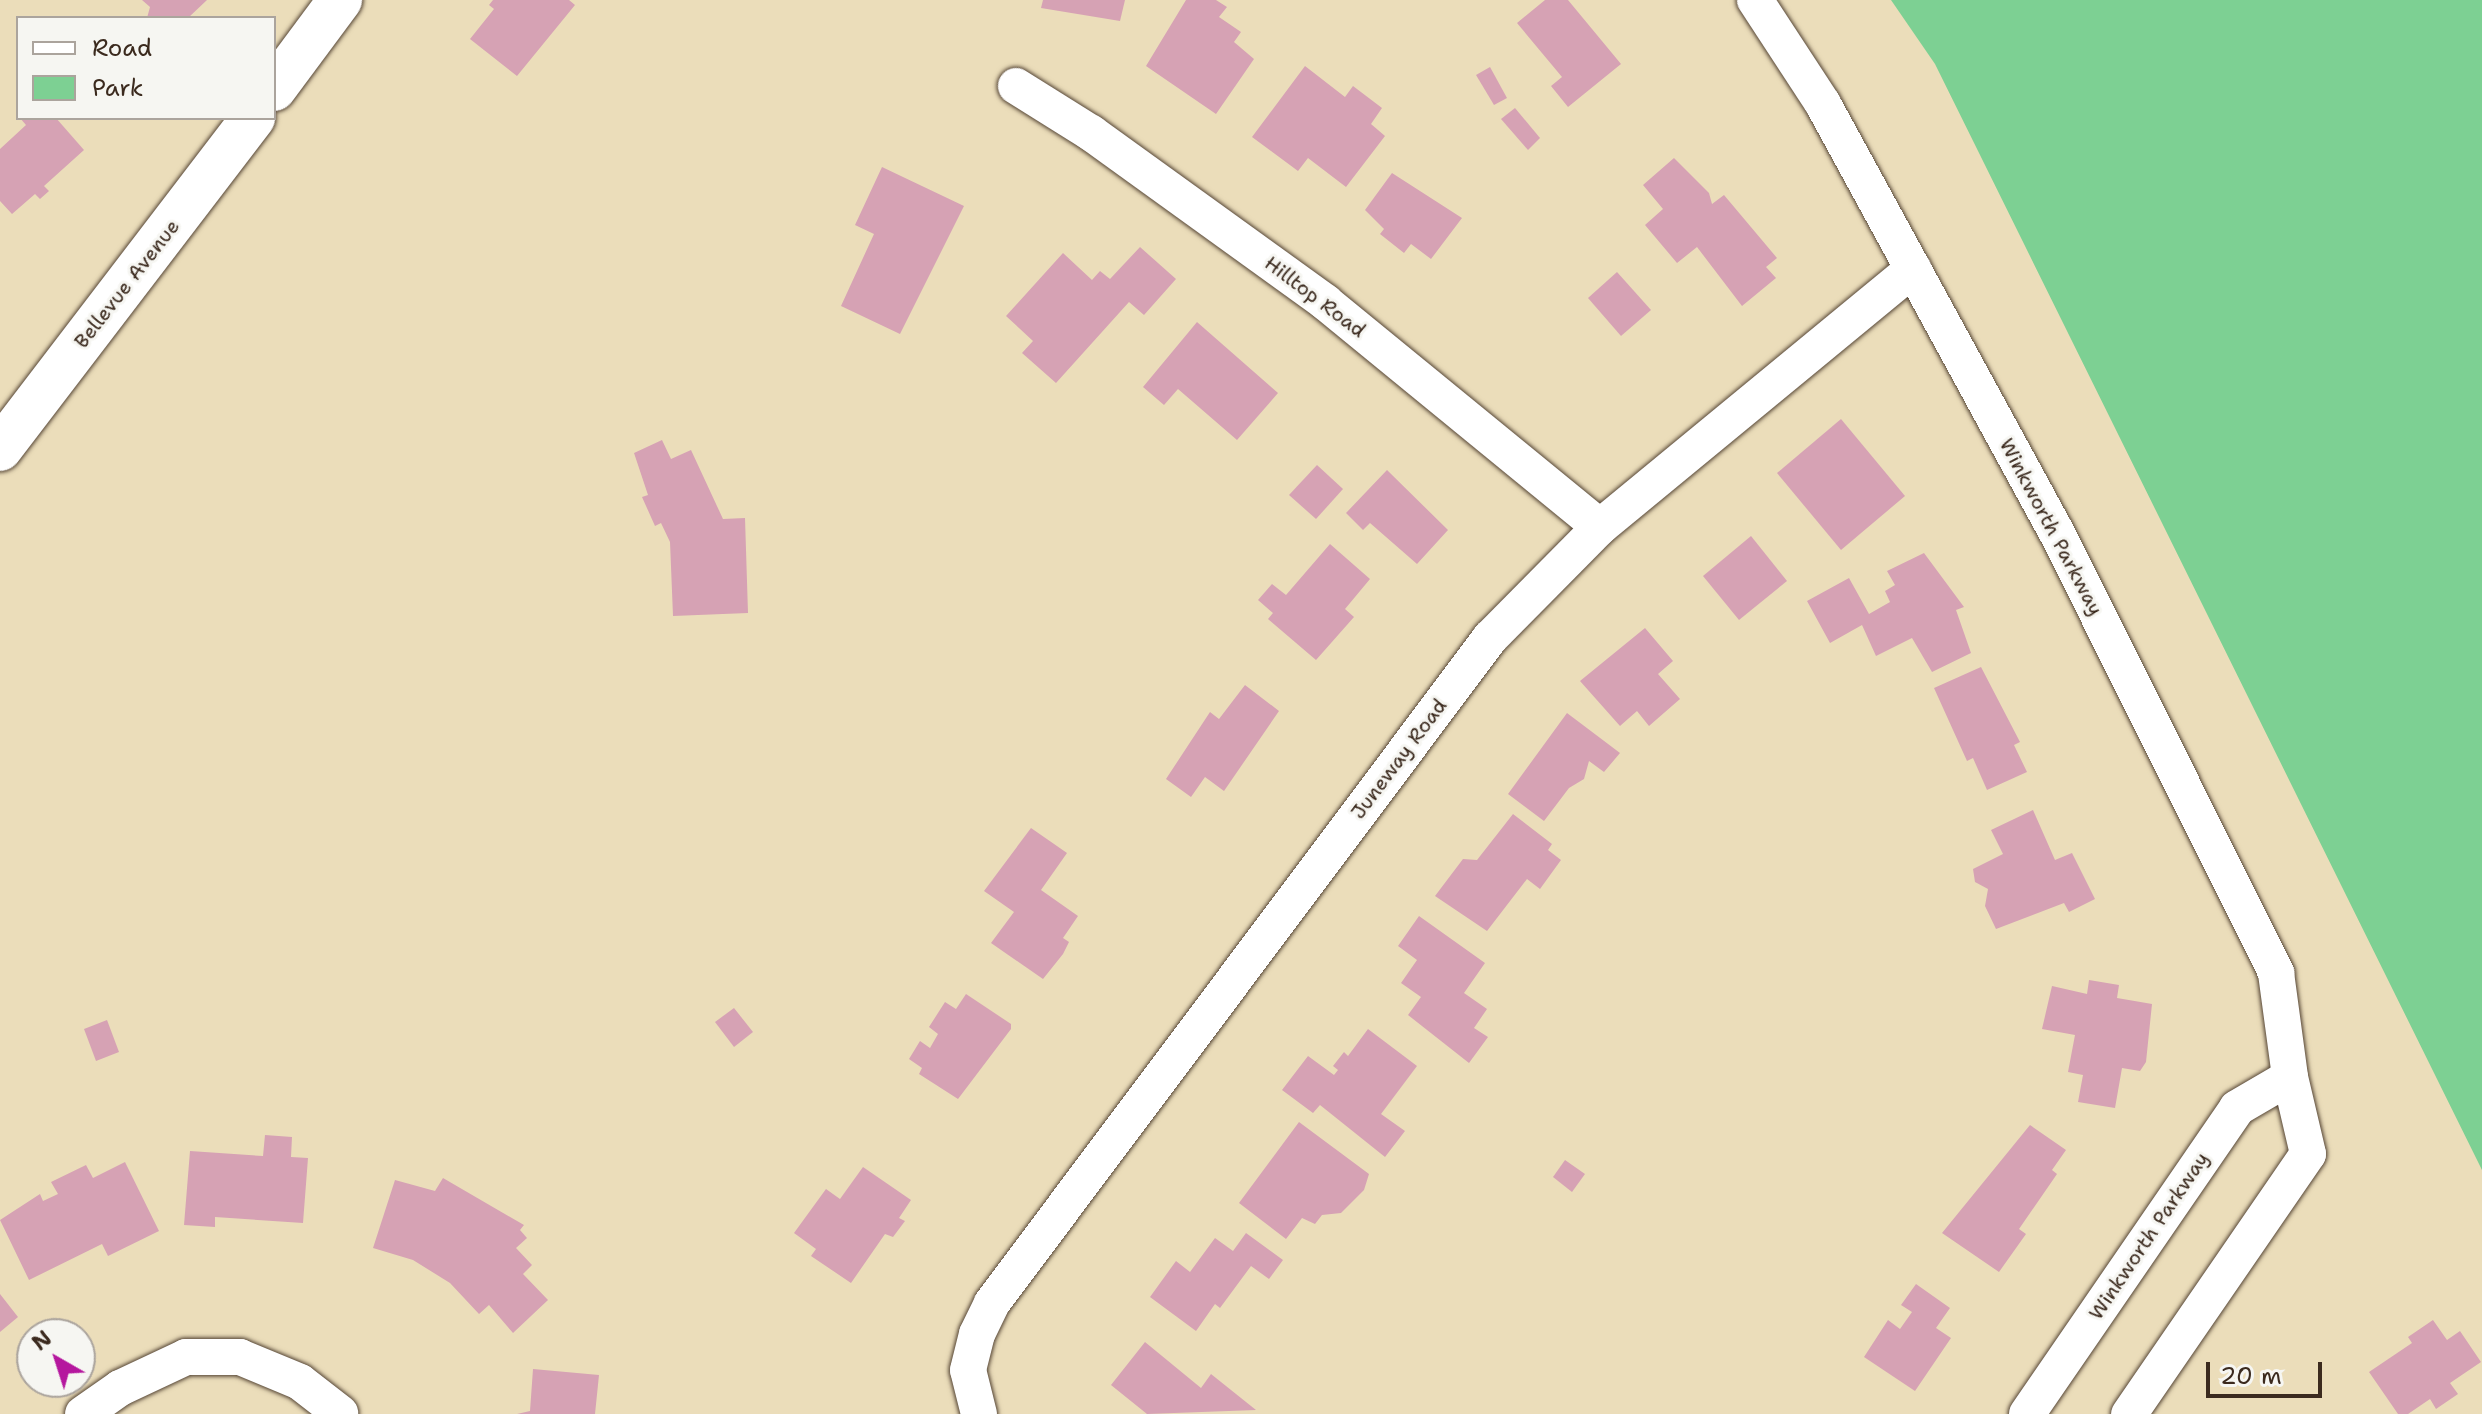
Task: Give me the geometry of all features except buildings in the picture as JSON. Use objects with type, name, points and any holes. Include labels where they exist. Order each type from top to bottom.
[{"type":"street","points":[[276,86],[340,0]]},
{"type":"street","name":"Winkworth Parkway","points":[[1755,0],[1823,104],[2056,531],[2276,973],[2290,1077],[2308,1154],[2129,1414]]},
{"type":"street","name":"Hilltop Road","points":[[1016,86],[1091,133],[1325,302],[1600,527]]},
{"type":"street","name":"Bellevue Avenue","points":[[0,449],[251,120]]},
{"type":"street","name":"Juneway Road","points":[[979,1414],[968,1370],[977,1334],[992,1303],[1490,638],[1600,527],[1913,269]]},
{"type":"street","name":"Winkworth Parkway","points":[[2027,1414],[2237,1108],[2290,1077]]},
{"type":"street","points":[[83,1414],[120,1388],[186,1357],[240,1357],[300,1382],[340,1413]]},
{"type":"green space","points":[[1891,0],[2482,0],[2482,1170],[1935,64]]}]
